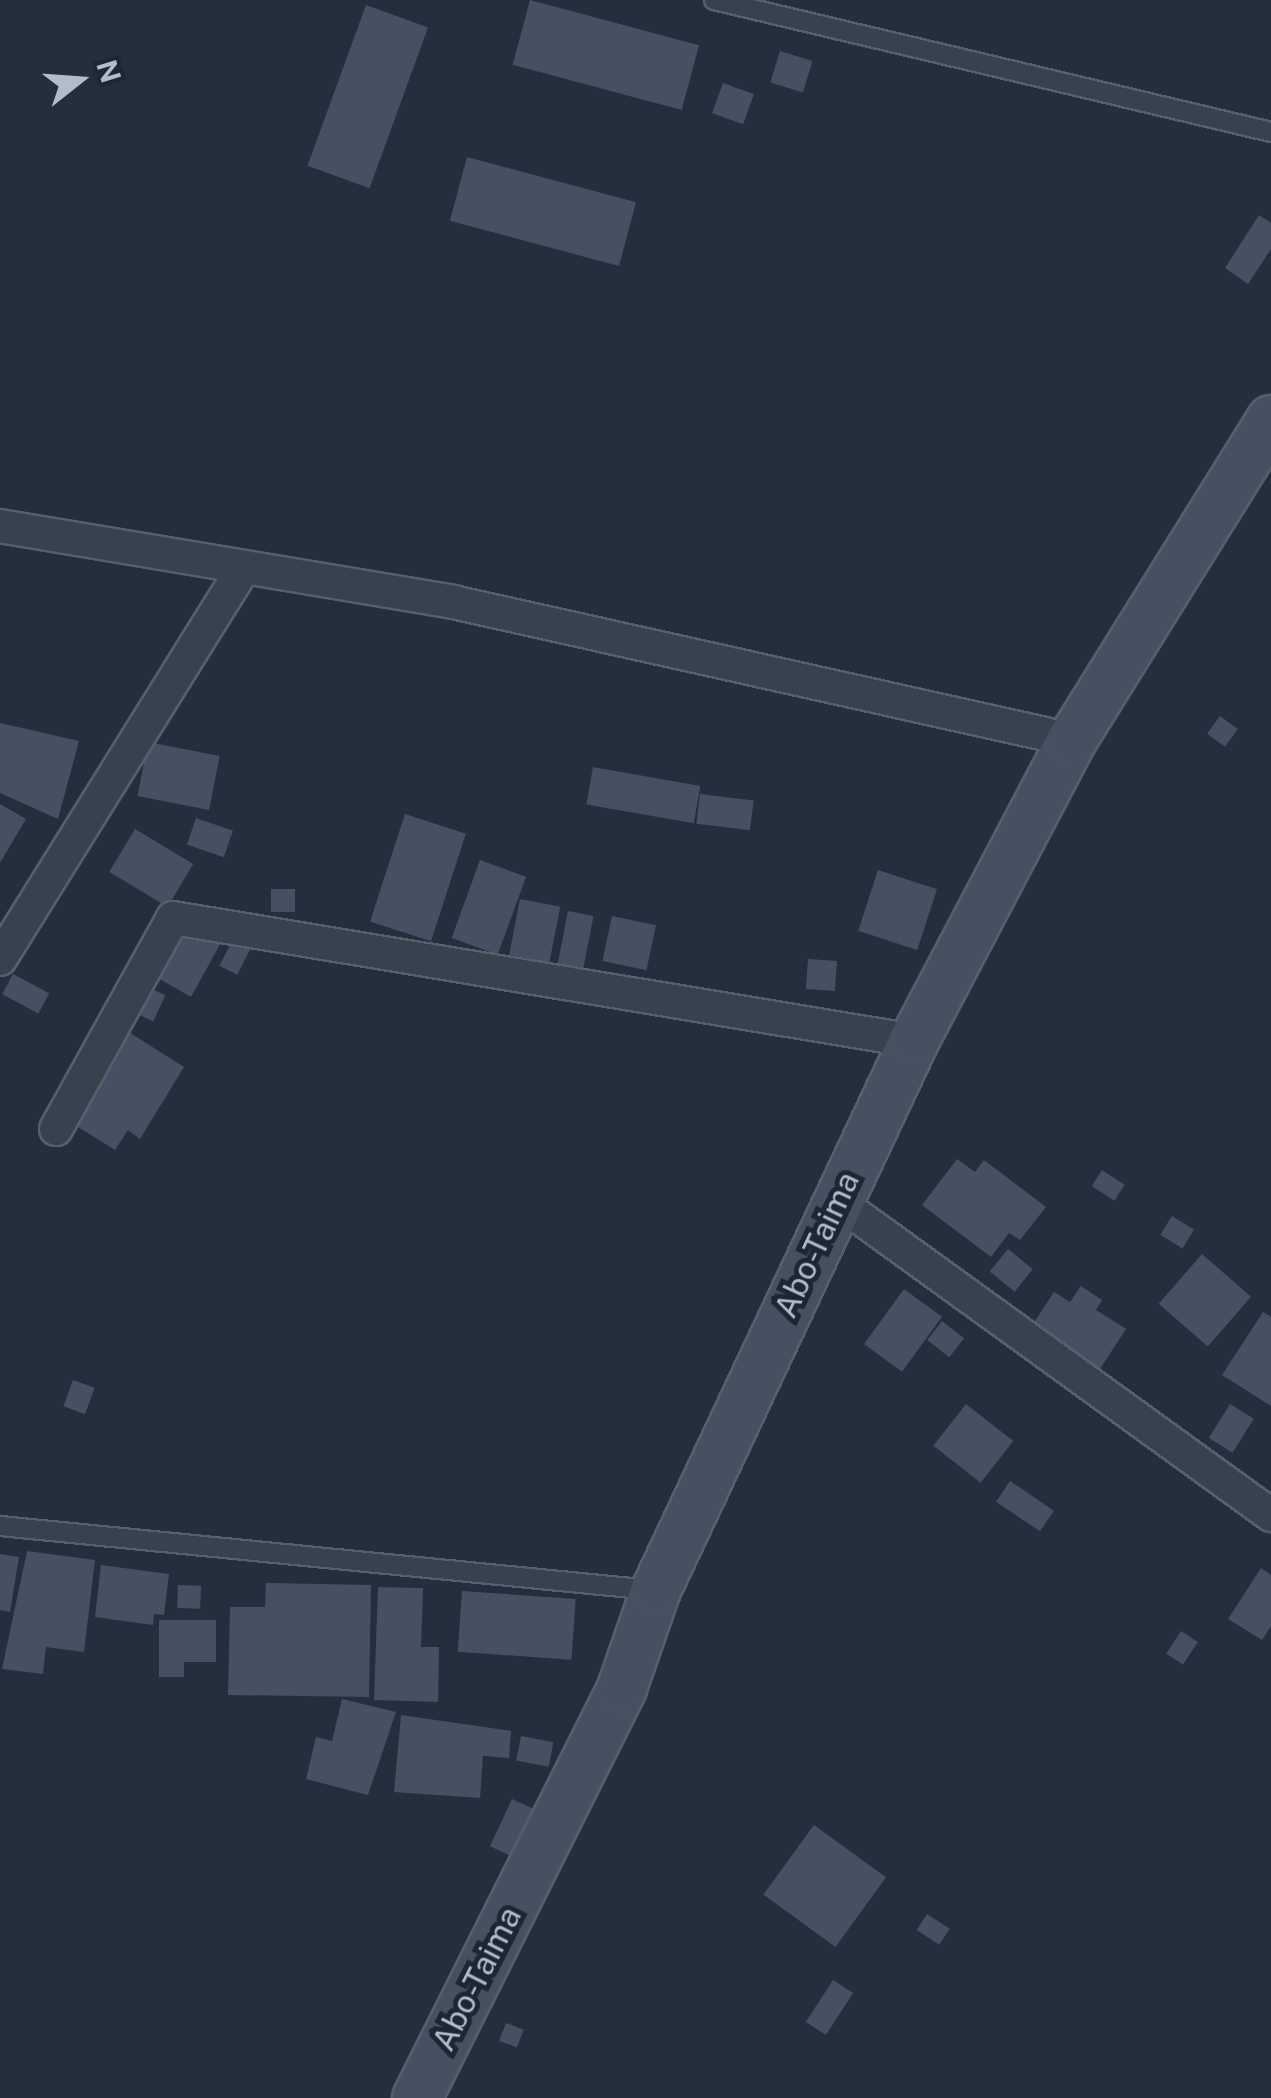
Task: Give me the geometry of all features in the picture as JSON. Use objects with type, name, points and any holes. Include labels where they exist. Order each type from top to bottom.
[{"type":"street","name":"Abo-Taima","points":[[418,2098],[622,1688],[656,1590],[914,1041],[1072,740],[1271,420]]},
{"type":"street","points":[[0,526],[242,570],[453,602],[1072,740]]},
{"type":"street","points":[[0,959],[242,570]]},
{"type":"street","points":[[56,1129],[173,918],[914,1041]]},
{"type":"street","points":[[837,1201],[1271,1515]]},
{"type":"lane","points":[[714,0],[1271,132]]},
{"type":"lane","points":[[0,1526],[656,1590]]},
{"type":"building","points":[[530,0],[699,45],[682,110],[513,65]]},
{"type":"building","points":[[366,5],[428,28],[370,188],[308,166]]},
{"type":"building","points":[[780,51],[813,61],[803,92],[770,83]]},
{"type":"building","points":[[723,83],[754,94],[743,124],[712,113]]},
{"type":"building","points":[[467,157],[636,202],[619,266],[450,221]]},
{"type":"building","points":[[1259,215],[1271,223],[1271,249],[1248,284],[1225,268]]},
{"type":"building","points":[[1220,716],[1238,729],[1225,747],[1207,734]]},
{"type":"building","points":[[0,723],[79,741],[58,819],[0,793]]},
{"type":"building","points":[[148,742],[220,756],[209,810],[138,796]]},
{"type":"building","points":[[593,767],[700,786],[694,823],[586,804]]},
{"type":"building","points":[[700,794],[754,801],[750,830],[696,824]]},
{"type":"building","points":[[0,804],[26,819],[0,863]]},
{"type":"building","points":[[405,814],[466,834],[431,941],[370,921]]},
{"type":"building","points":[[196,818],[233,831],[224,857],[187,844]]},
{"type":"building","points":[[135,829],[193,864],[168,907],[109,872]]},
{"type":"building","points":[[480,860],[526,877],[498,955],[452,938]]},
{"type":"building","points":[[878,870],[937,889],[917,950],[858,931]]},
{"type":"building","points":[[271,889],[295,889],[295,912],[271,912]]},
{"type":"building","points":[[520,899],[560,907],[549,963],[509,955]]},
{"type":"building","points":[[568,911],[594,916],[582,973],[557,968]]},
{"type":"building","points":[[612,916],[656,925],[646,970],[602,961]]},
{"type":"building","points":[[181,930],[223,939],[191,997],[156,977]]},
{"type":"building","points":[[233,939],[251,948],[237,975],[219,966]]},
{"type":"building","points":[[808,959],[837,961],[835,991],[806,989]]},
{"type":"building","points":[[13,974],[49,993],[38,1014],[2,994]]},
{"type":"building","points":[[150,988],[165,995],[153,1021],[138,1014]]},
{"type":"building","points":[[127,1031],[184,1067],[140,1139],[128,1130],[115,1150],[70,1122]]},
{"type":"building","points":[[957,1159],[975,1172],[984,1160],[1046,1207],[1020,1240],[1009,1233],[991,1257],[922,1205]]},
{"type":"building","points":[[1102,1170],[1125,1185],[1114,1201],[1092,1186]]},
{"type":"building","points":[[1172,1216],[1194,1230],[1182,1248],[1160,1235]]},
{"type":"building","points":[[1008,1249],[1033,1269],[1015,1292],[990,1272]]},
{"type":"building","points":[[1202,1254],[1251,1297],[1208,1346],[1159,1304]]},
{"type":"building","points":[[1081,1286],[1102,1300],[1096,1310],[1126,1329],[1098,1372],[1031,1327],[1054,1292],[1070,1302]]},
{"type":"building","points":[[904,1289],[942,1317],[902,1372],[864,1344]]},
{"type":"building","points":[[1263,1312],[1271,1317],[1271,1406],[1222,1375]]},
{"type":"building","points":[[942,1321],[964,1338],[949,1357],[927,1340]]},
{"type":"building","points":[[73,1380],[95,1388],[85,1414],[63,1406]]},
{"type":"building","points":[[966,1404],[1013,1441],[981,1483],[933,1446]]},
{"type":"building","points":[[1230,1404],[1254,1419],[1233,1453],[1209,1438]]},
{"type":"building","points":[[1010,1481],[1054,1511],[1040,1531],[996,1502]]},
{"type":"building","points":[[27,1551],[95,1560],[84,1652],[46,1647],[43,1674],[2,1669]]},
{"type":"building","points":[[0,1554],[19,1557],[10,1612],[0,1610]]},
{"type":"building","points":[[101,1565],[169,1574],[164,1615],[154,1614],[153,1625],[95,1617]]},
{"type":"building","points":[[1261,1568],[1271,1575],[1271,1626],[1262,1640],[1228,1619]]},
{"type":"building","points":[[266,1583],[371,1585],[369,1697],[228,1695],[230,1607],[265,1607]]},
{"type":"building","points":[[178,1585],[201,1586],[200,1609],[177,1608]]},
{"type":"building","points":[[378,1587],[423,1588],[421,1647],[439,1647],[438,1702],[374,1700]]},
{"type":"building","points":[[462,1591],[576,1599],[571,1660],[458,1652]]},
{"type":"building","points":[[159,1620],[216,1620],[216,1662],[184,1662],[184,1677],[159,1677]]},
{"type":"building","points":[[1181,1631],[1198,1642],[1183,1665],[1166,1654]]},
{"type":"building","points":[[342,1699],[396,1712],[368,1795],[306,1779],[316,1737],[332,1741]]},
{"type":"building","points":[[401,1715],[511,1731],[509,1758],[483,1756],[480,1798],[394,1792]]},
{"type":"building","points":[[521,1736],[553,1742],[549,1767],[516,1761]]},
{"type":"building","points":[[512,1799],[533,1809],[511,1856],[490,1846]]},
{"type":"building","points":[[814,1825],[886,1877],[835,1947],[763,1895]]},
{"type":"building","points":[[927,1914],[950,1929],[939,1945],[917,1930]]},
{"type":"building","points":[[833,1980],[853,1993],[826,2035],[806,2022]]},
{"type":"building","points":[[506,2023],[524,2030],[517,2048],[499,2041]]}]
